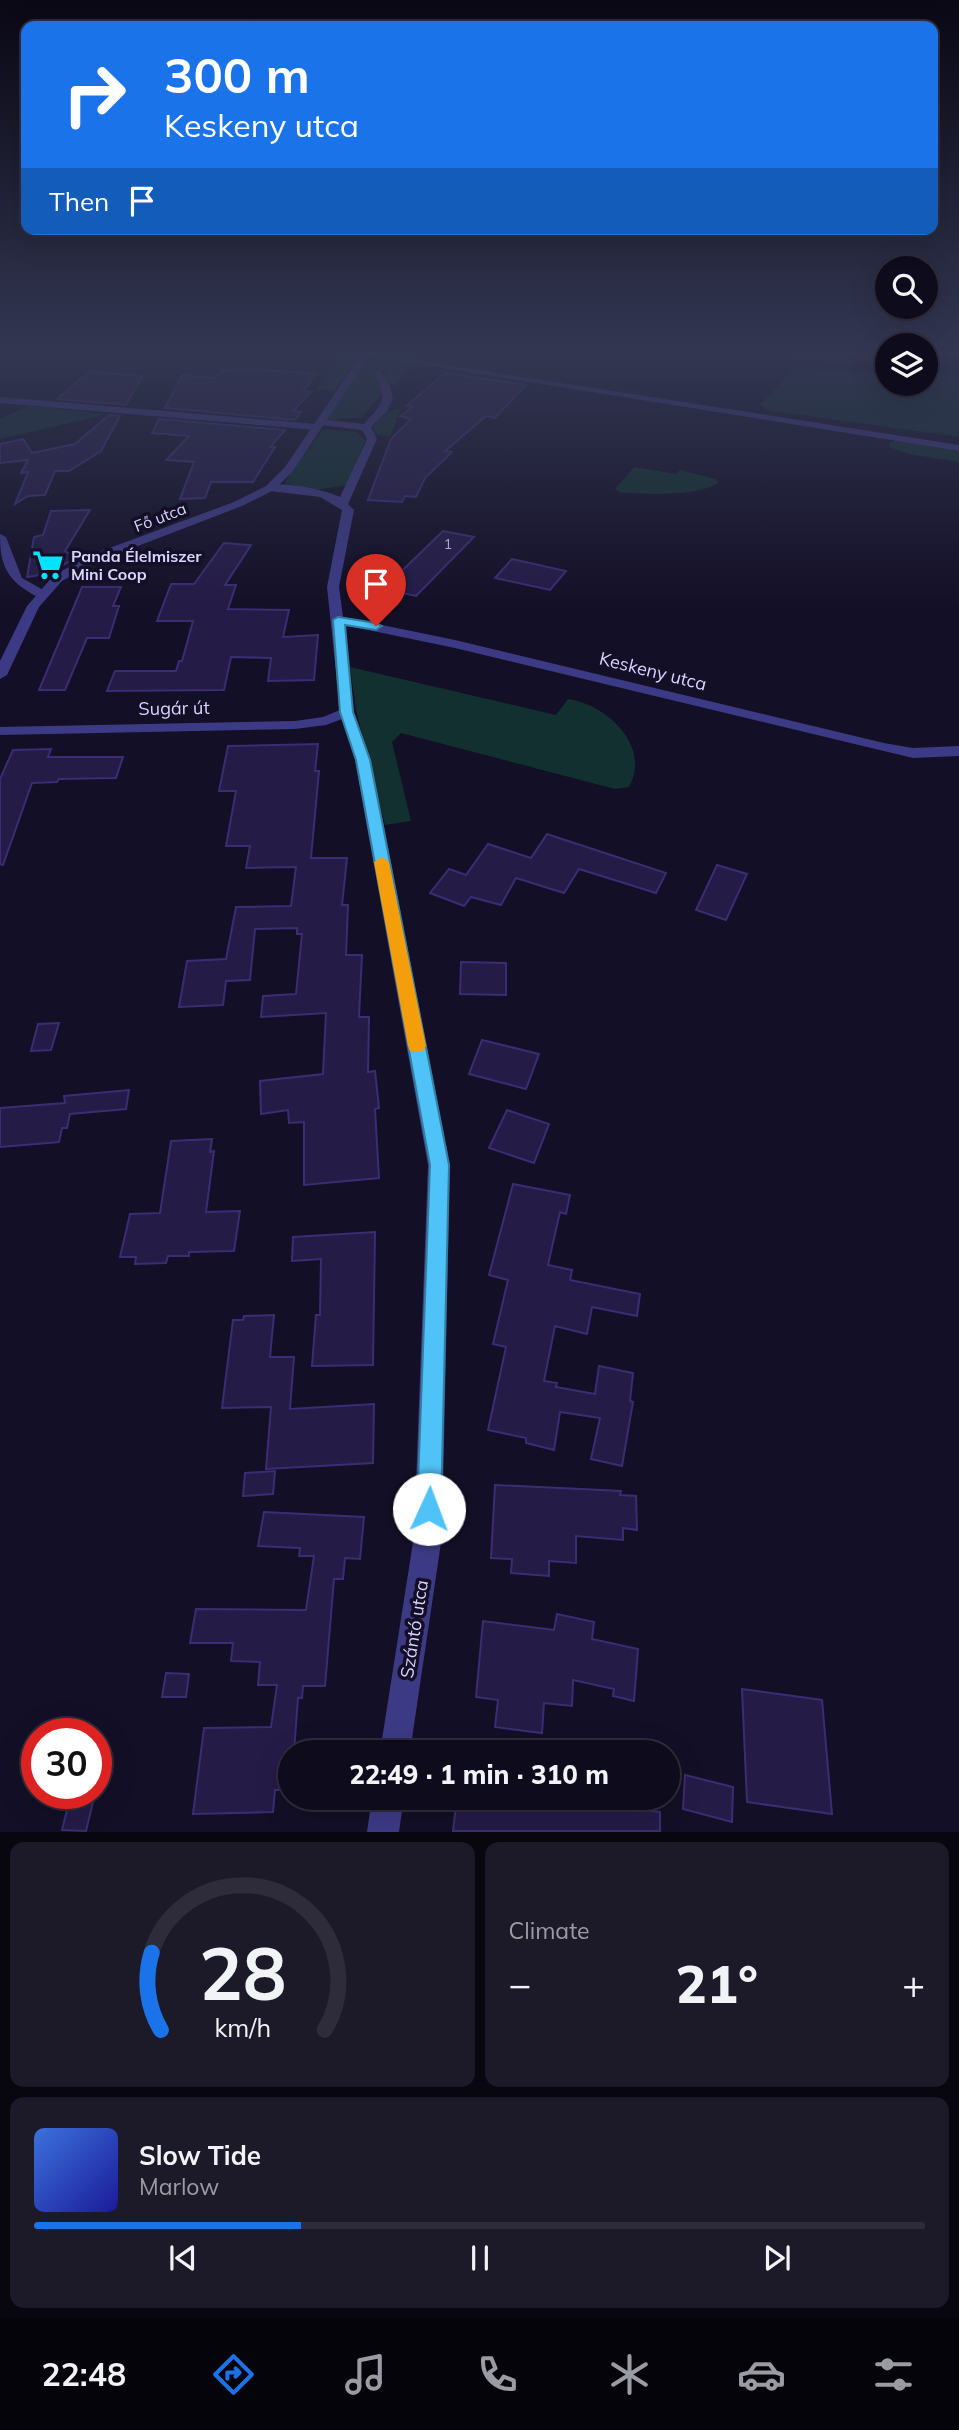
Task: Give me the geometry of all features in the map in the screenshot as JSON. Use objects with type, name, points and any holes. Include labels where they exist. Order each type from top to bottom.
[{"type":"street","name":"Fő utca","points":[[0,675],[33,606],[58,578],[79,566],[238,504],[270,488],[289,468],[310,437]]},
{"type":"street","points":[[270,488],[326,495],[343,503],[370,447],[371,437]]},
{"type":"street","points":[[894,437],[959,448]]},
{"type":"street","name":"Szántó utca","points":[[343,503],[348,510],[333,587],[347,712],[363,760],[439,1165],[428,1536],[397,1740]]},
{"type":"street","points":[[0,537],[17,580],[41,594]]},
{"type":"street","name":"Keskeny utca","points":[[338,620],[468,647],[884,747],[914,753],[959,751]]},
{"type":"street","name":"Sugár út","points":[[0,732],[295,725],[326,720],[347,712]]},
{"type":"street","points":[[383,1832],[386,1810]]},
{"type":"green space","points":[[317,437],[361,437],[365,441],[347,485],[315,490],[284,483]]},
{"type":"green space","points":[[899,441],[959,451],[959,462],[909,454],[889,447],[890,442]]},
{"type":"green space","points":[[634,467],[676,474],[680,470],[716,479],[718,483],[684,492],[619,492],[615,489]]},
{"type":"green space","points":[[350,667],[556,715],[568,699],[582,703],[610,718],[621,730],[630,742],[635,757],[635,772],[629,787],[615,789],[401,733],[392,742],[411,821],[385,825],[356,710]]},
{"type":"building","points":[[83,437],[108,437],[101,451],[69,471],[55,471],[45,495],[28,496],[15,504],[28,472],[21,473],[28,460],[0,463],[0,444],[23,439],[32,453],[75,444]]},
{"type":"building","points":[[188,437],[278,437],[270,447],[275,447],[253,482],[211,482],[205,498],[180,499],[194,462],[166,460]]},
{"type":"building","points":[[461,437],[445,451],[452,452],[425,478],[416,497],[405,496],[402,502],[368,500],[391,439]]},
{"type":"building","points":[[90,510],[65,551],[76,558],[46,574],[27,577],[34,537],[43,535],[51,511]]},
{"type":"building","points":[[443,531],[474,537],[416,596],[383,589]]},
{"type":"building","points":[[224,543],[251,545],[225,585],[236,585],[228,609],[289,610],[283,637],[318,635],[314,680],[268,681],[271,658],[231,657],[224,690],[107,691],[115,671],[176,671],[179,661],[182,661],[193,621],[157,621],[171,584],[194,584]]},
{"type":"building","points":[[512,559],[566,571],[550,590],[495,578]]},
{"type":"building","points":[[82,587],[121,587],[113,606],[119,606],[109,638],[87,638],[65,690],[39,690]]},
{"type":"building","points":[[318,744],[315,771],[319,771],[311,858],[347,858],[342,905],[348,905],[346,955],[362,955],[359,1017],[369,1017],[368,1072],[375,1071],[379,1108],[375,1109],[379,1178],[304,1185],[304,1122],[289,1123],[288,1110],[261,1114],[260,1081],[323,1074],[326,1013],[261,1017],[263,996],[296,994],[302,934],[297,934],[297,928],[255,929],[250,980],[226,981],[223,1005],[179,1007],[187,961],[226,959],[236,907],[291,906],[296,867],[246,868],[250,846],[226,846],[236,791],[219,791],[228,746]]},
{"type":"building","points":[[51,749],[48,757],[123,757],[116,778],[59,779],[57,782],[32,783],[3,865],[0,864],[0,779],[13,750]]},
{"type":"building","points":[[547,834],[666,873],[656,893],[579,869],[564,893],[516,878],[501,905],[471,897],[464,906],[430,893],[449,869],[466,875],[488,844],[531,858]]},
{"type":"building","points":[[717,865],[747,874],[726,920],[696,910]]},
{"type":"building","points":[[461,962],[506,963],[506,995],[460,994]]},
{"type":"building","points":[[59,1023],[51,1050],[31,1051],[38,1024]]},
{"type":"building","points":[[482,1040],[539,1054],[526,1089],[469,1074]]},
{"type":"building","points":[[129,1090],[126,1109],[70,1114],[67,1128],[62,1128],[59,1142],[0,1147],[0,1108],[65,1103],[64,1096]]},
{"type":"building","points":[[507,1110],[549,1124],[534,1163],[489,1148]]},
{"type":"building","points":[[212,1139],[210,1152],[214,1151],[206,1212],[240,1211],[234,1251],[189,1252],[189,1256],[168,1256],[166,1263],[135,1264],[136,1257],[120,1257],[130,1214],[160,1213],[171,1141]]},
{"type":"building","points":[[513,1184],[570,1195],[566,1214],[560,1212],[548,1265],[572,1270],[570,1280],[640,1294],[637,1316],[592,1307],[587,1334],[555,1326],[544,1381],[557,1383],[556,1387],[595,1394],[599,1366],[633,1373],[630,1401],[633,1402],[622,1466],[591,1459],[600,1418],[560,1412],[554,1450],[526,1443],[526,1438],[488,1430],[506,1347],[493,1344],[508,1280],[489,1275]]},
{"type":"building","points":[[375,1232],[373,1365],[312,1366],[316,1315],[320,1315],[321,1259],[292,1261],[293,1237]]},
{"type":"building","points":[[274,1315],[270,1357],[294,1357],[290,1409],[374,1404],[373,1463],[266,1469],[271,1407],[222,1408],[233,1320],[243,1320],[244,1316]]},
{"type":"building","points":[[275,1471],[273,1494],[243,1496],[245,1473]]},
{"type":"building","points":[[495,1485],[621,1491],[620,1495],[636,1496],[637,1530],[623,1528],[623,1540],[576,1536],[576,1563],[549,1561],[549,1576],[511,1573],[512,1559],[491,1558]]},
{"type":"building","points":[[264,1512],[364,1517],[360,1559],[345,1558],[343,1579],[334,1579],[325,1686],[303,1686],[302,1698],[298,1698],[295,1740],[278,1740],[278,1790],[275,1790],[273,1812],[193,1814],[204,1728],[271,1727],[277,1685],[258,1685],[260,1662],[231,1661],[233,1643],[190,1643],[196,1609],[306,1610],[314,1556],[299,1556],[300,1548],[258,1546]]},
{"type":"building","points":[[557,1614],[594,1622],[592,1639],[638,1649],[634,1701],[613,1696],[614,1689],[573,1680],[572,1706],[544,1703],[542,1733],[495,1727],[498,1700],[476,1697],[483,1621],[554,1630]]},
{"type":"building","points":[[166,1673],[189,1674],[186,1697],[162,1697]]},
{"type":"building","points":[[742,1689],[822,1700],[832,1814],[747,1802]]},
{"type":"building","points":[[685,1775],[733,1787],[732,1822],[683,1809]]},
{"type":"building","points":[[67,1809],[91,1809],[86,1831],[62,1830]]},
{"type":"building","points":[[455,1810],[660,1812],[660,1831],[453,1831]]},
{"type":"slow traffic","points":[[382,862],[417,1046]]},
{"type":"place","name":"Panda Élelmiszer Mini Coop","points":[[48,565]]},
{"type":"route","points":[[376,626],[338,620],[347,712],[363,760],[439,1165],[429,1509]]}]
